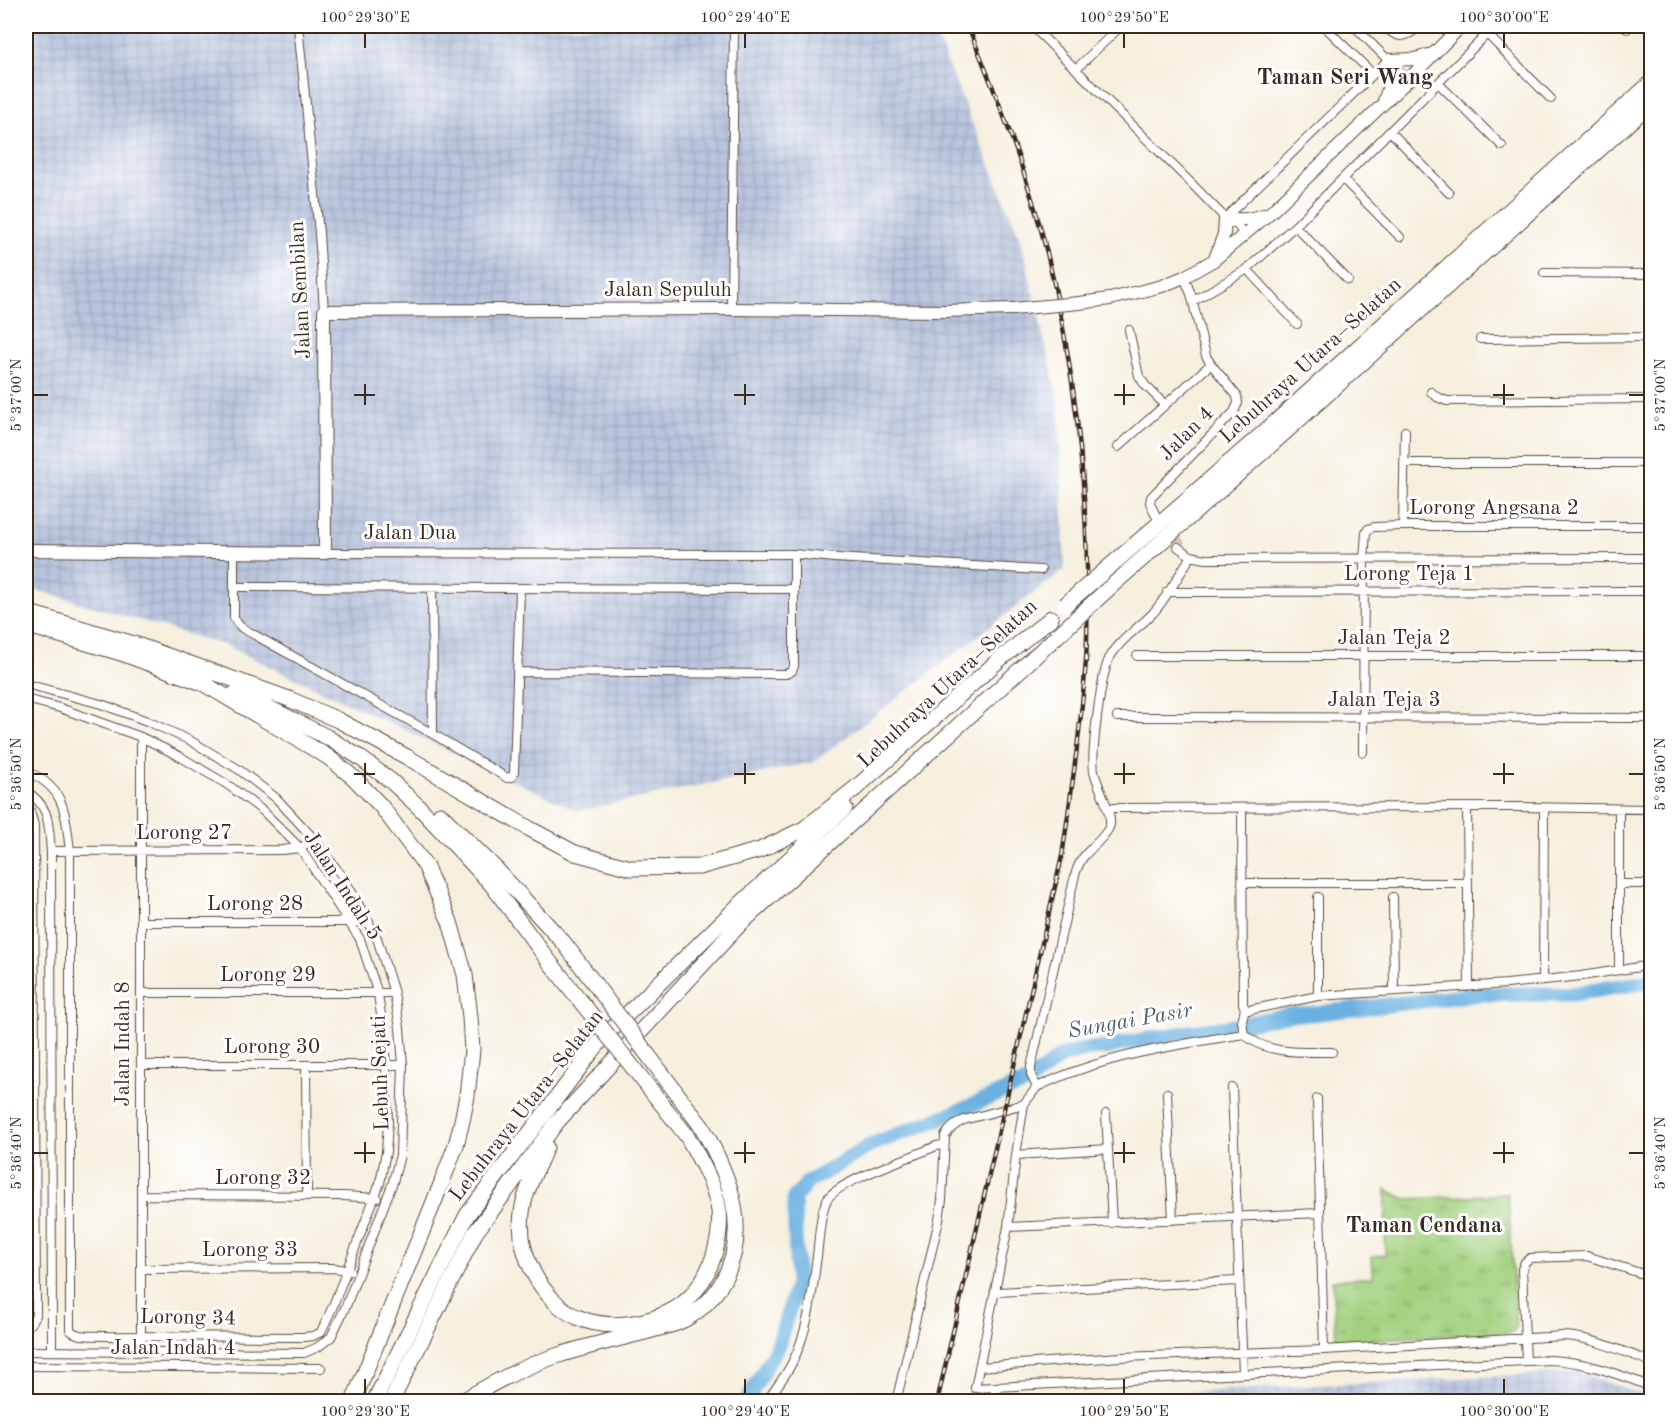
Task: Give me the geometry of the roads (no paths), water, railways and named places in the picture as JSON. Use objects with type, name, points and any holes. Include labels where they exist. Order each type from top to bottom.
[{"type":"highway","name":"Lebuhraya Utara–Selatan","points":[[374,1401],[467,1215],[603,1038],[734,910],[1065,605],[1269,428],[1652,82]]},
{"type":"highway","name":"Lebuhraya Utara–Selatan","points":[[391,1401],[475,1233],[557,1122],[739,925],[1108,589],[1652,102]]},
{"type":"highway","points":[[26,612],[137,645],[289,699],[338,720],[530,830],[575,853],[632,868],[699,867],[760,850],[804,829],[858,787],[999,660],[1051,618]]},
{"type":"highway","points":[[26,625],[121,653],[259,703],[299,722],[359,757],[391,781],[420,808],[492,885],[687,1136],[715,1193],[719,1213],[718,1234],[714,1255],[706,1275],[690,1297],[673,1310],[647,1321],[627,1324],[577,1318],[562,1308],[538,1280],[528,1263],[523,1247],[521,1230],[523,1207],[529,1185],[557,1122]]},
{"type":"highway","points":[[201,682],[328,757],[354,778],[381,806],[425,866],[450,922],[465,975],[472,1050],[467,1096],[456,1145],[353,1401]]},
{"type":"highway","points":[[250,685],[326,726],[367,752],[412,788],[496,869],[564,943],[702,1127],[722,1165],[734,1204],[737,1226],[732,1263],[716,1293],[698,1310],[679,1322],[556,1356],[499,1379],[461,1401]]},
{"type":"main road","name":"Jalan Sepuluh","points":[[324,311],[1013,309],[1110,299],[1162,286],[1214,260],[1271,212],[1461,26]]},
{"type":"main road","points":[[1383,104],[1391,83],[1388,60],[1408,60],[1433,54]]},
{"type":"main road","points":[[1214,260],[1227,220],[1252,219],[1271,212]]},
{"type":"main road","name":"Jalan Sembilan","points":[[324,311],[325,553]]},
{"type":"main road","name":"Jalan Dua","points":[[26,550],[325,553]]},
{"type":"street","name":"Jalan Sembilan","points":[[298,26],[319,233],[324,311]]},
{"type":"street","points":[[731,309],[734,26]]},
{"type":"street","points":[[1032,26],[1190,182],[1227,220],[1231,229],[1242,236]]},
{"type":"street","points":[[1076,69],[1121,26]]},
{"type":"street","points":[[1324,26],[1373,74]]},
{"type":"street","points":[[1354,26],[1408,80]]},
{"type":"street","points":[[1384,26],[1393,35],[1401,36],[1409,35],[1420,26]]},
{"type":"street","points":[[1193,301],[1248,269],[1295,226],[1496,26]]},
{"type":"street","points":[[1487,34],[1551,99]]},
{"type":"street","points":[[1227,220],[1388,60]]},
{"type":"street","points":[[1438,83],[1502,146]]},
{"type":"street","points":[[1390,130],[1449,193]]},
{"type":"street","points":[[1343,178],[1400,237]]},
{"type":"street","points":[[1295,226],[1348,280]]},
{"type":"street","points":[[1248,269],[1297,324]]},
{"type":"street","points":[[1544,273],[1652,274]]},
{"type":"street","name":"Jalan 4","points":[[1156,513],[1149,501],[1154,494],[1236,408],[1237,396],[1211,364],[1203,346],[1193,301],[1184,277]]},
{"type":"street","points":[[1129,330],[1139,376],[1164,404]]},
{"type":"street","points":[[1480,339],[1652,337]]},
{"type":"street","points":[[1118,447],[1211,364]]},
{"type":"street","points":[[1431,392],[1437,398],[1447,401],[1652,399]]},
{"type":"street","points":[[1403,526],[1405,431]]},
{"type":"street","points":[[1404,463],[1652,463]]},
{"type":"street","name":"Lorong Angsana 2","points":[[1364,559],[1366,533],[1368,529],[1374,527],[1652,526]]},
{"type":"street","points":[[1652,558],[1206,559],[1184,550],[1167,592],[1154,612],[1120,645],[1109,660],[1104,674],[1093,764],[1110,825],[1108,831],[1078,864],[1075,875],[1031,1066],[1034,1081],[1024,1104],[1008,1227],[975,1388],[1551,1360],[1573,1361],[1594,1366],[1652,1387]]},
{"type":"street","points":[[234,553],[234,617],[242,628],[433,734],[507,778],[512,777],[514,773],[520,588]]},
{"type":"street","name":"Jalan Dua","points":[[325,553],[794,554],[1041,570]]},
{"type":"street","points":[[518,672],[786,674],[792,671],[794,666],[794,554]]},
{"type":"street","points":[[1363,752],[1364,559]]},
{"type":"street","points":[[234,587],[794,589]]},
{"type":"street","points":[[432,588],[433,734]]},
{"type":"street","name":"Lorong Teja 1","points":[[1167,592],[1652,591]]},
{"type":"street","name":"Jalan Teja 2","points":[[1137,657],[1652,656]]},
{"type":"street","name":"Lebuh Sejati","points":[[26,684],[101,704],[191,741],[238,769],[276,798],[314,839],[345,880],[369,921],[377,938],[394,993],[403,1065],[400,1155],[393,1182],[346,1306],[331,1337],[318,1347],[304,1353],[26,1351]]},
{"type":"street","name":"Jalan Indah 5","points":[[26,699],[60,708],[141,737],[228,785],[263,812],[300,848],[360,939],[378,994],[386,1065],[387,1142],[382,1175],[333,1306],[321,1332],[304,1337]]},
{"type":"street","name":"Jalan Teja 3","points":[[1117,717],[1652,718]]},
{"type":"street","name":"Jalan Indah 8","points":[[141,737],[141,1351]]},
{"type":"street","points":[[26,771],[48,783],[56,793],[65,813],[70,851]]},
{"type":"street","points":[[26,791],[37,798],[43,806],[47,816],[51,851],[52,1351]]},
{"type":"street","points":[[26,806],[34,825],[36,1315],[31,1324],[26,1327]]},
{"type":"street","points":[[1467,807],[1469,987]]},
{"type":"street","points":[[1107,808],[1652,809]]},
{"type":"street","points":[[1242,808],[1243,1004],[1245,1009],[1243,1028],[1259,1045],[1301,1052],[1332,1052]]},
{"type":"street","points":[[1543,980],[1544,808]]},
{"type":"street","points":[[1619,809],[1619,969]]},
{"type":"street","name":"Lorong 27","points":[[51,851],[282,850],[300,848],[314,839]]},
{"type":"street","name":"Lorong 34","points":[[70,851],[71,1333],[77,1335],[304,1337]]},
{"type":"street","points":[[1242,883],[1468,883]]},
{"type":"street","points":[[1619,884],[1652,884]]},
{"type":"street","points":[[1318,897],[1318,996]]},
{"type":"street","points":[[1393,897],[1394,991]]},
{"type":"street","name":"Lorong 28","points":[[141,922],[369,921]]},
{"type":"street","points":[[1245,1009],[1318,996],[1469,987],[1581,976],[1652,965]]},
{"type":"street","name":"Lorong 29","points":[[141,993],[394,993]]},
{"type":"street","points":[[1034,1081],[1243,1028]]},
{"type":"street","name":"Lorong 30","points":[[141,1065],[403,1065]]},
{"type":"street","points":[[306,1066],[308,1196]]},
{"type":"street","points":[[1232,1088],[1243,1374]]},
{"type":"street","points":[[1167,1093],[1173,1220]]},
{"type":"street","points":[[1317,1099],[1324,1350]]},
{"type":"street","points":[[896,1401],[939,1220],[945,1136],[955,1124],[964,1120],[1024,1104]]},
{"type":"street","points":[[1106,1114],[1112,1223]]},
{"type":"street","points":[[766,1401],[791,1365],[805,1332],[823,1215],[828,1198],[855,1180],[936,1146],[944,1145]]},
{"type":"street","points":[[1016,1155],[1108,1149]]},
{"type":"street","name":"Lorong 32","points":[[141,1195],[374,1197],[386,1199]]},
{"type":"street","points":[[1008,1227],[1320,1213]]},
{"type":"street","points":[[1526,1361],[1522,1269],[1530,1258],[1587,1256],[1652,1277]]},
{"type":"street","name":"Lorong 33","points":[[141,1269],[334,1268],[358,1274]]},
{"type":"street","points":[[995,1292],[1239,1281]]},
{"type":"street","points":[[979,1367],[1120,1357],[1324,1350],[1575,1336],[1652,1362]]},
{"type":"street","name":"Jalan Indah 4","points":[[26,1366],[321,1368]]},
{"type":"waterway","name":"Sungai Pasir","points":[[746,1402],[778,1345],[797,1284],[794,1198],[808,1182],[873,1144],[1027,1083],[1060,1057],[1088,1049],[1107,1048],[1291,1014],[1310,1014],[1480,994],[1572,994],[1652,981]]},
{"type":"tunnel","points":[[1171,528],[1182,545]]},
{"type":"railway","points":[[937,1402],[1062,856],[1085,677],[1087,640],[1086,543],[1080,447],[1058,304],[1048,257],[1023,169],[968,26]]},
{"type":"district","name":"Taman Seri Wang","points":[[1345,78]]},
{"type":"district","name":"Taman Cendana","points":[[1424,1226]]}]
